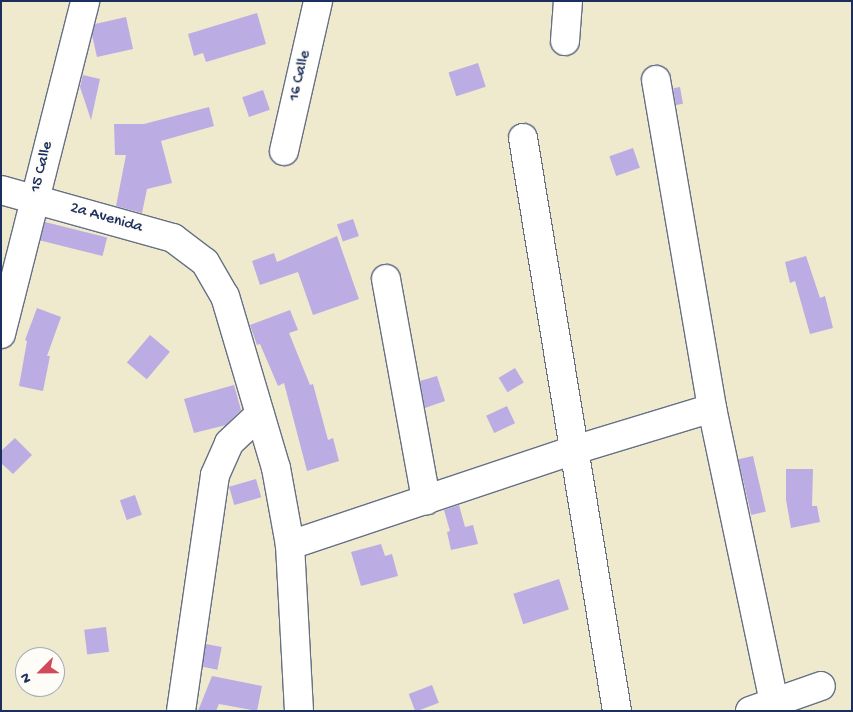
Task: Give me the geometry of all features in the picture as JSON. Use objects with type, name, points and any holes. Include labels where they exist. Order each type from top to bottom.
[{"type":"street","name":"15 Calle","points":[[1,334],[85,1]]},
{"type":"street","name":"16 Calle","points":[[284,151],[318,1]]},
{"type":"street","points":[[565,41],[568,1]]},
{"type":"street","points":[[656,80],[712,408],[767,708],[821,686]]},
{"type":"street","points":[[523,138],[617,711]]},
{"type":"street","name":"2a Avenida","points":[[1,190],[173,238],[204,262],[225,296],[260,414]]},
{"type":"street","points":[[386,279],[426,500]]},
{"type":"street","points":[[290,545],[574,450],[712,408]]},
{"type":"street","points":[[181,711],[215,475],[229,443],[260,414],[276,468],[290,545],[299,711]]},
{"type":"building","points":[[257,13],[266,44],[206,62],[203,53],[194,56],[188,34]]},
{"type":"building","points":[[126,17],[133,49],[97,57],[92,35],[95,24]]},
{"type":"building","points":[[478,63],[486,87],[456,96],[449,73]]},
{"type":"building","points":[[83,75],[100,79],[91,120],[80,87]]},
{"type":"building","points":[[680,87],[683,104],[676,105],[673,88]]},
{"type":"building","points":[[263,90],[270,110],[249,117],[242,97]]},
{"type":"building","points":[[209,107],[214,126],[161,141],[172,183],[147,189],[142,213],[116,206],[126,155],[115,155],[114,124],[144,124]]},
{"type":"building","points":[[633,148],[640,168],[616,176],[609,156]]},
{"type":"building","points":[[353,219],[359,236],[343,242],[337,225]]},
{"type":"building","points":[[45,222],[107,237],[103,256],[40,240]]},
{"type":"building","points":[[337,236],[359,299],[313,315],[298,272],[260,285],[252,261],[274,253],[277,262]]},
{"type":"building","points":[[806,256],[820,298],[825,296],[833,328],[810,334],[795,281],[790,283],[785,262]]},
{"type":"building","points":[[37,308],[61,317],[47,356],[50,356],[43,391],[19,386],[27,341],[25,340]]},
{"type":"building","points":[[290,310],[298,330],[289,333],[310,385],[313,384],[328,440],[333,438],[339,461],[307,471],[284,383],[278,386],[260,344],[257,345],[250,325]]},
{"type":"building","points":[[150,335],[170,352],[147,379],[127,363]]},
{"type":"building","points":[[515,368],[524,383],[507,392],[499,378]]},
{"type":"building","points":[[437,376],[445,401],[425,408],[420,381]]},
{"type":"building","points":[[234,385],[241,410],[226,425],[194,433],[184,399]]},
{"type":"building","points":[[507,406],[515,423],[494,433],[486,416]]},
{"type":"building","points":[[15,438],[32,455],[13,474],[1,463],[1,451]]},
{"type":"building","points":[[753,456],[766,512],[751,515],[738,459]]},
{"type":"building","points":[[786,469],[813,469],[812,506],[817,506],[820,522],[791,528],[786,500]]},
{"type":"building","points":[[256,479],[261,497],[234,505],[229,487]]},
{"type":"building","points":[[135,495],[142,515],[127,520],[120,500]]},
{"type":"building","points":[[459,505],[465,527],[473,525],[478,544],[451,550],[447,532],[450,531],[444,510]]},
{"type":"building","points":[[381,544],[385,556],[392,554],[398,576],[361,586],[351,552]]},
{"type":"building","points":[[559,579],[569,609],[523,624],[513,594]]},
{"type":"building","points":[[106,627],[109,652],[87,654],[84,630]]},
{"type":"building","points":[[206,644],[222,647],[217,670],[202,667]]},
{"type":"building","points":[[212,676],[262,686],[257,711],[219,704],[216,711],[198,711]]},
{"type":"building","points":[[432,685],[439,703],[415,711],[409,694]]}]
